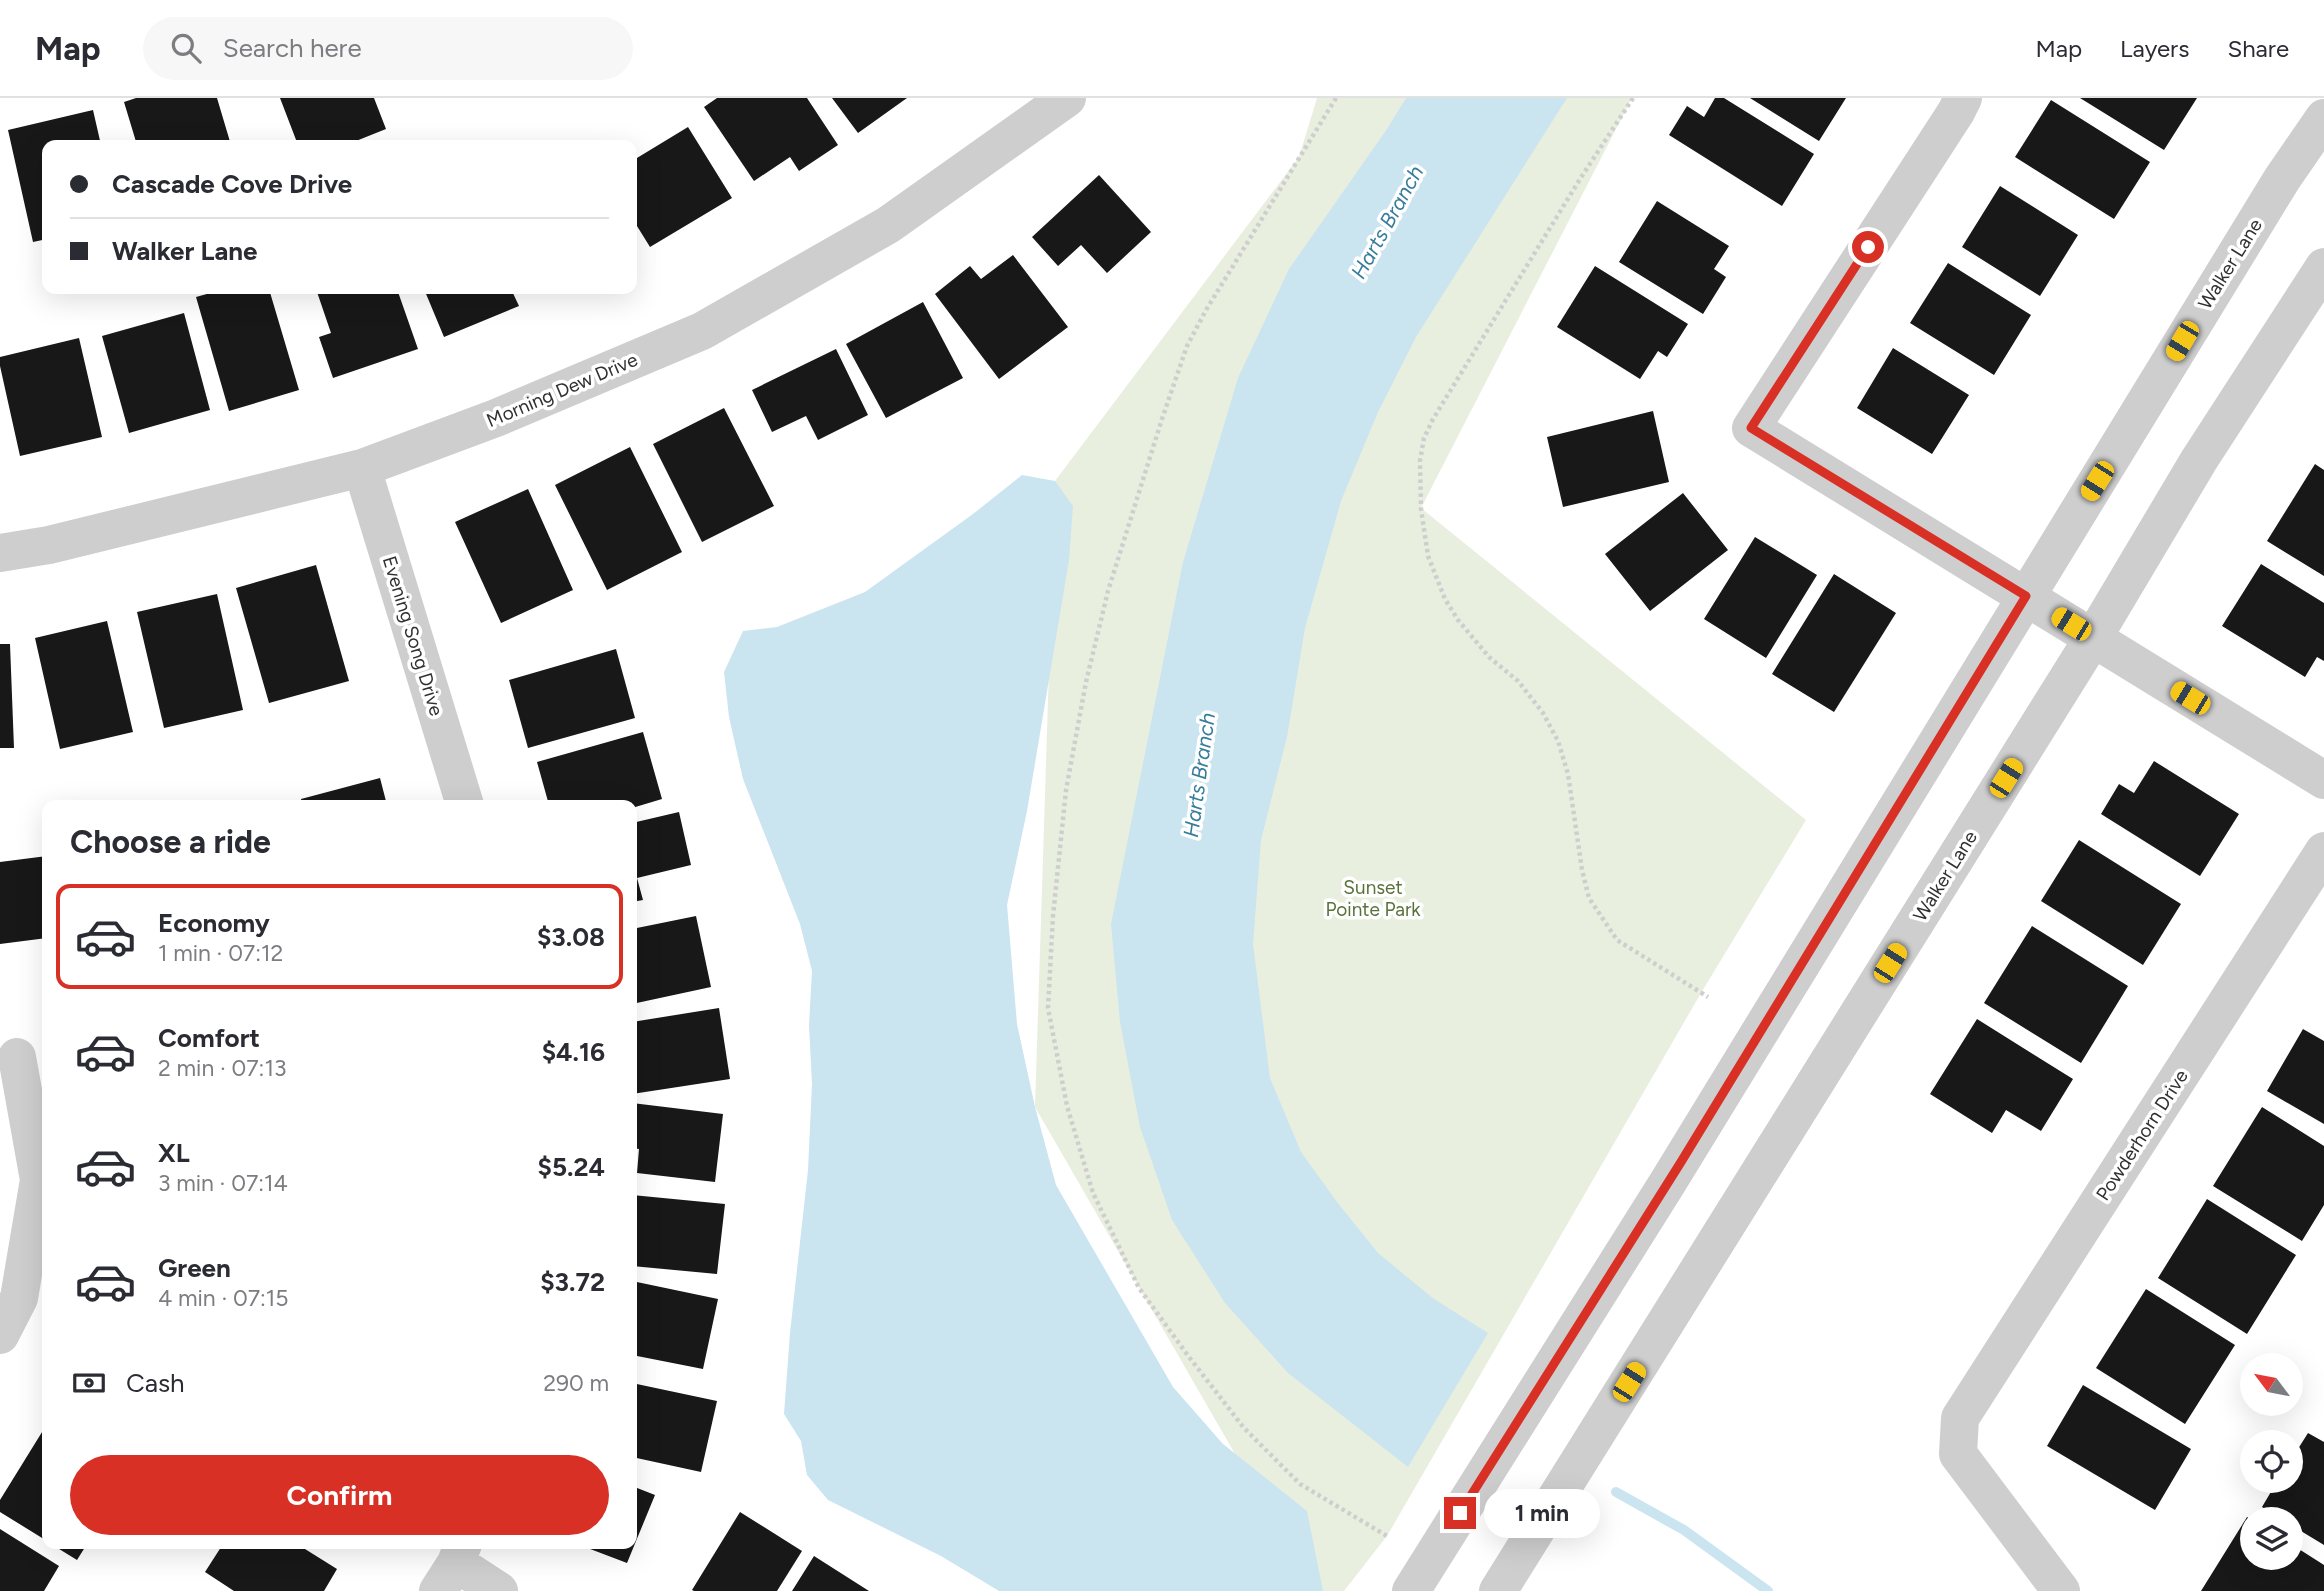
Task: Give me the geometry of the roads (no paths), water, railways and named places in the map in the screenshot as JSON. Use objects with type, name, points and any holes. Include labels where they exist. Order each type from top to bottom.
[{"type":"street","name":"Morning Dew Drive","points":[[0,553],[49,545],[362,468],[496,418],[702,331],[888,225],[1067,98]]},
{"type":"street","points":[[1963,98],[1751,428],[2324,780]]},
{"type":"street","name":"Walker Lane","points":[[1411,1591],[1682,1160],[2282,179],[2324,118]]},
{"type":"street","name":"Walker Lane","points":[[1498,1591],[2093,638],[2199,460],[2324,267]]},
{"type":"street","name":"Evening Song Drive","points":[[362,468],[462,800]]},
{"type":"street","name":"Powderhorn Drive","points":[[2061,1591],[1958,1454],[1960,1418],[2324,851]]},
{"type":"street","points":[[0,1335],[19,1298],[39,1180],[21,1056]]},
{"type":"street","points":[[452,1566],[499,1591]]},
{"type":"water","points":[[1406,98],[1567,98],[1416,337],[1378,412],[1341,501],[1305,628],[1287,737],[1261,840],[1253,944],[1270,1078],[1301,1152],[1378,1253],[1434,1299],[1488,1333],[1408,1467],[1288,1373],[1225,1303],[1172,1220],[1140,1127],[1120,1022],[1111,924],[1183,562],[1238,378],[1289,269]]},
{"type":"water","points":[[1022,475],[1055,481],[1073,506],[1069,560],[1027,811],[1007,905],[1017,1024],[1056,1185],[1173,1387],[1223,1444],[1307,1511],[1323,1591],[999,1591],[941,1556],[828,1500],[807,1475],[801,1441],[784,1414],[808,1170],[812,1084],[809,1025],[812,971],[800,924],[743,779],[729,717],[724,672],[743,631],[777,627],[865,592]]},
{"type":"waterway","name":"Harts Branch","points":[[1616,1492],[1684,1530],[1768,1591]]},
{"type":"park label","name":"Sunset Pointe Park","points":[[1373,898]]}]
